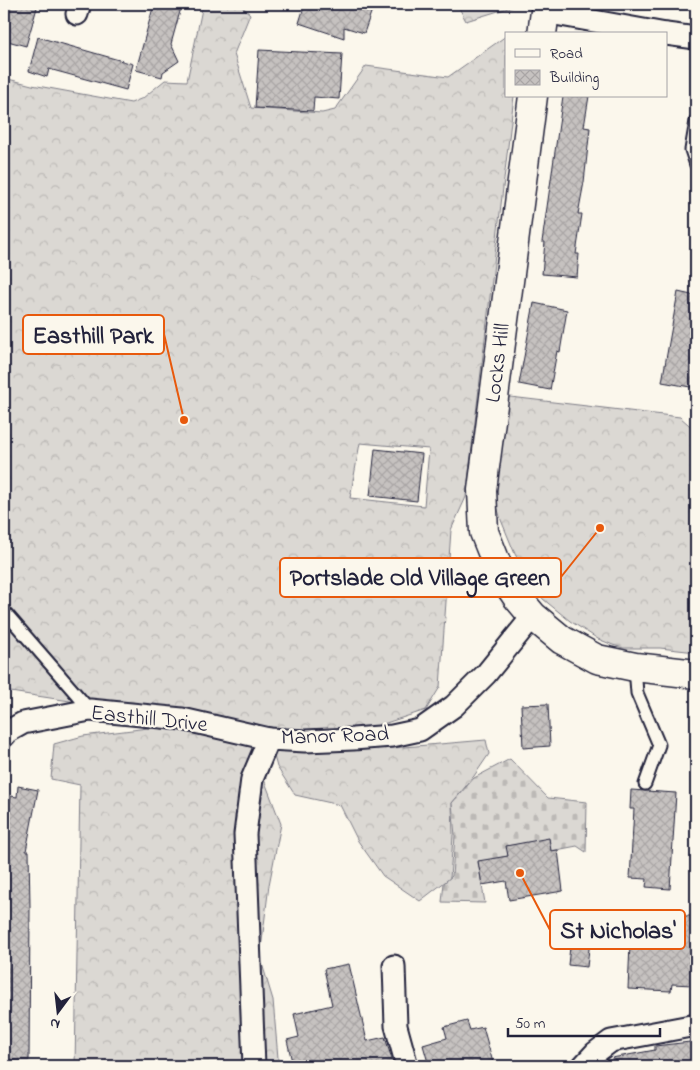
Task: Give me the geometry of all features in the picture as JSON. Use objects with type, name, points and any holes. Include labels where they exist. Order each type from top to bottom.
[{"type":"street","points":[[544,16],[652,32]]},
{"type":"street","points":[[668,34],[696,38]]},
{"type":"street","name":"Locks Hill","points":[[533,98],[482,490],[484,532],[500,572],[517,597],[533,616],[562,640],[597,659],[635,667],[696,674]]},
{"type":"street","name":"Manor Road","points":[[254,1066],[245,834],[252,779],[269,739],[305,741],[353,739],[392,736],[420,730],[454,706],[480,680],[533,616]]},
{"type":"street","name":"Easthill Drive","points":[[5,733],[23,723],[90,710],[182,719],[269,739]]},
{"type":"street","points":[[394,966],[396,1026],[407,1066]]},
{"type":"street","points":[[583,1066],[595,1053],[611,1041],[696,1025]]},
{"type":"lane","points":[[696,121],[691,150],[696,165]]},
{"type":"lane","points":[[4,611],[90,710]]},
{"type":"lane","points":[[635,667],[637,693],[659,745],[645,784]]},
{"type":"green space","points":[[203,4],[239,4],[250,14],[234,54],[251,108],[322,113],[335,110],[366,66],[448,77],[505,37],[505,98],[514,98],[466,497],[451,530],[440,687],[426,710],[309,748],[393,748],[486,740],[489,754],[452,803],[453,836],[450,878],[420,901],[383,876],[358,841],[340,805],[295,795],[277,767],[267,731],[4,691],[4,78],[131,103],[143,98],[165,80],[187,81]],"holes":[[[360,443],[429,449],[424,506],[350,498]]]},
{"type":"green space","points":[[457,4],[529,4],[518,5],[466,21]]},
{"type":"green space","points":[[502,396],[680,417],[696,431],[696,652],[660,648],[623,648],[613,645],[598,639],[570,621],[543,599],[515,554],[496,503],[493,486]]},
{"type":"green space","points":[[197,722],[246,732],[281,824],[269,885],[260,957],[273,1000],[278,1058],[276,1066],[75,1066],[80,785],[51,779],[54,744],[83,736]]},
{"type":"green space","points":[[510,759],[548,798],[587,802],[586,852],[577,846],[551,851],[549,839],[507,846],[508,856],[478,862],[485,903],[442,902],[444,883],[452,876],[455,836],[452,803],[474,778]]},
{"type":"building","points":[[10,4],[38,4],[26,46],[4,40],[4,27]]},
{"type":"building","points":[[154,4],[182,4],[171,44],[179,61],[163,72],[162,77],[136,70]]},
{"type":"building","points":[[305,4],[313,4],[327,9],[329,4],[374,4],[364,33],[344,27],[344,38],[299,23]]},
{"type":"building","points":[[38,37],[133,64],[126,90],[49,69],[47,77],[29,71]]},
{"type":"building","points":[[259,50],[342,54],[339,99],[314,97],[313,111],[255,108]]},
{"type":"building","points":[[563,98],[589,98],[584,127],[590,128],[584,182],[578,214],[582,214],[576,254],[579,254],[577,277],[542,274],[545,242],[542,242]]},
{"type":"building","points":[[678,292],[696,296],[696,388],[662,382]]},
{"type":"building","points":[[534,303],[567,310],[560,352],[557,351],[550,390],[519,384]]},
{"type":"building","points":[[375,449],[422,454],[417,501],[370,496]]},
{"type":"building","points":[[548,704],[550,746],[523,748],[521,705]]},
{"type":"building","points":[[18,786],[38,790],[26,851],[29,851],[30,907],[29,1060],[4,1060],[7,950],[4,950],[4,907],[7,907],[7,838],[4,837],[4,831],[11,796],[17,797]]},
{"type":"building","points":[[631,790],[676,793],[670,889],[646,887],[647,879],[630,878],[634,809],[630,809]]},
{"type":"building","points":[[549,838],[551,851],[558,850],[563,891],[509,900],[506,881],[482,885],[478,861],[508,856],[506,846]]},
{"type":"building","points":[[574,911],[593,913],[587,967],[568,965]]},
{"type":"building","points":[[683,916],[696,916],[696,975],[693,974],[692,985],[672,984],[671,991],[628,989],[630,945],[681,948]]},
{"type":"building","points":[[349,964],[367,1041],[385,1037],[394,1066],[293,1066],[287,1040],[299,1037],[294,1014],[332,1005],[324,969]]},
{"type":"building","points":[[467,1021],[470,1030],[483,1027],[494,1066],[429,1066],[423,1045],[447,1038],[444,1027]]},
{"type":"building","points":[[690,1042],[692,1063],[661,1066],[613,1066],[612,1058],[655,1050],[655,1046]]},
{"type":"place","name":"Easthill Park","points":[[184,420]]},
{"type":"place","name":"Portslade Old Village Green","points":[[600,528]]},
{"type":"place","name":"St Nicholas'","points":[[520,873]]}]
